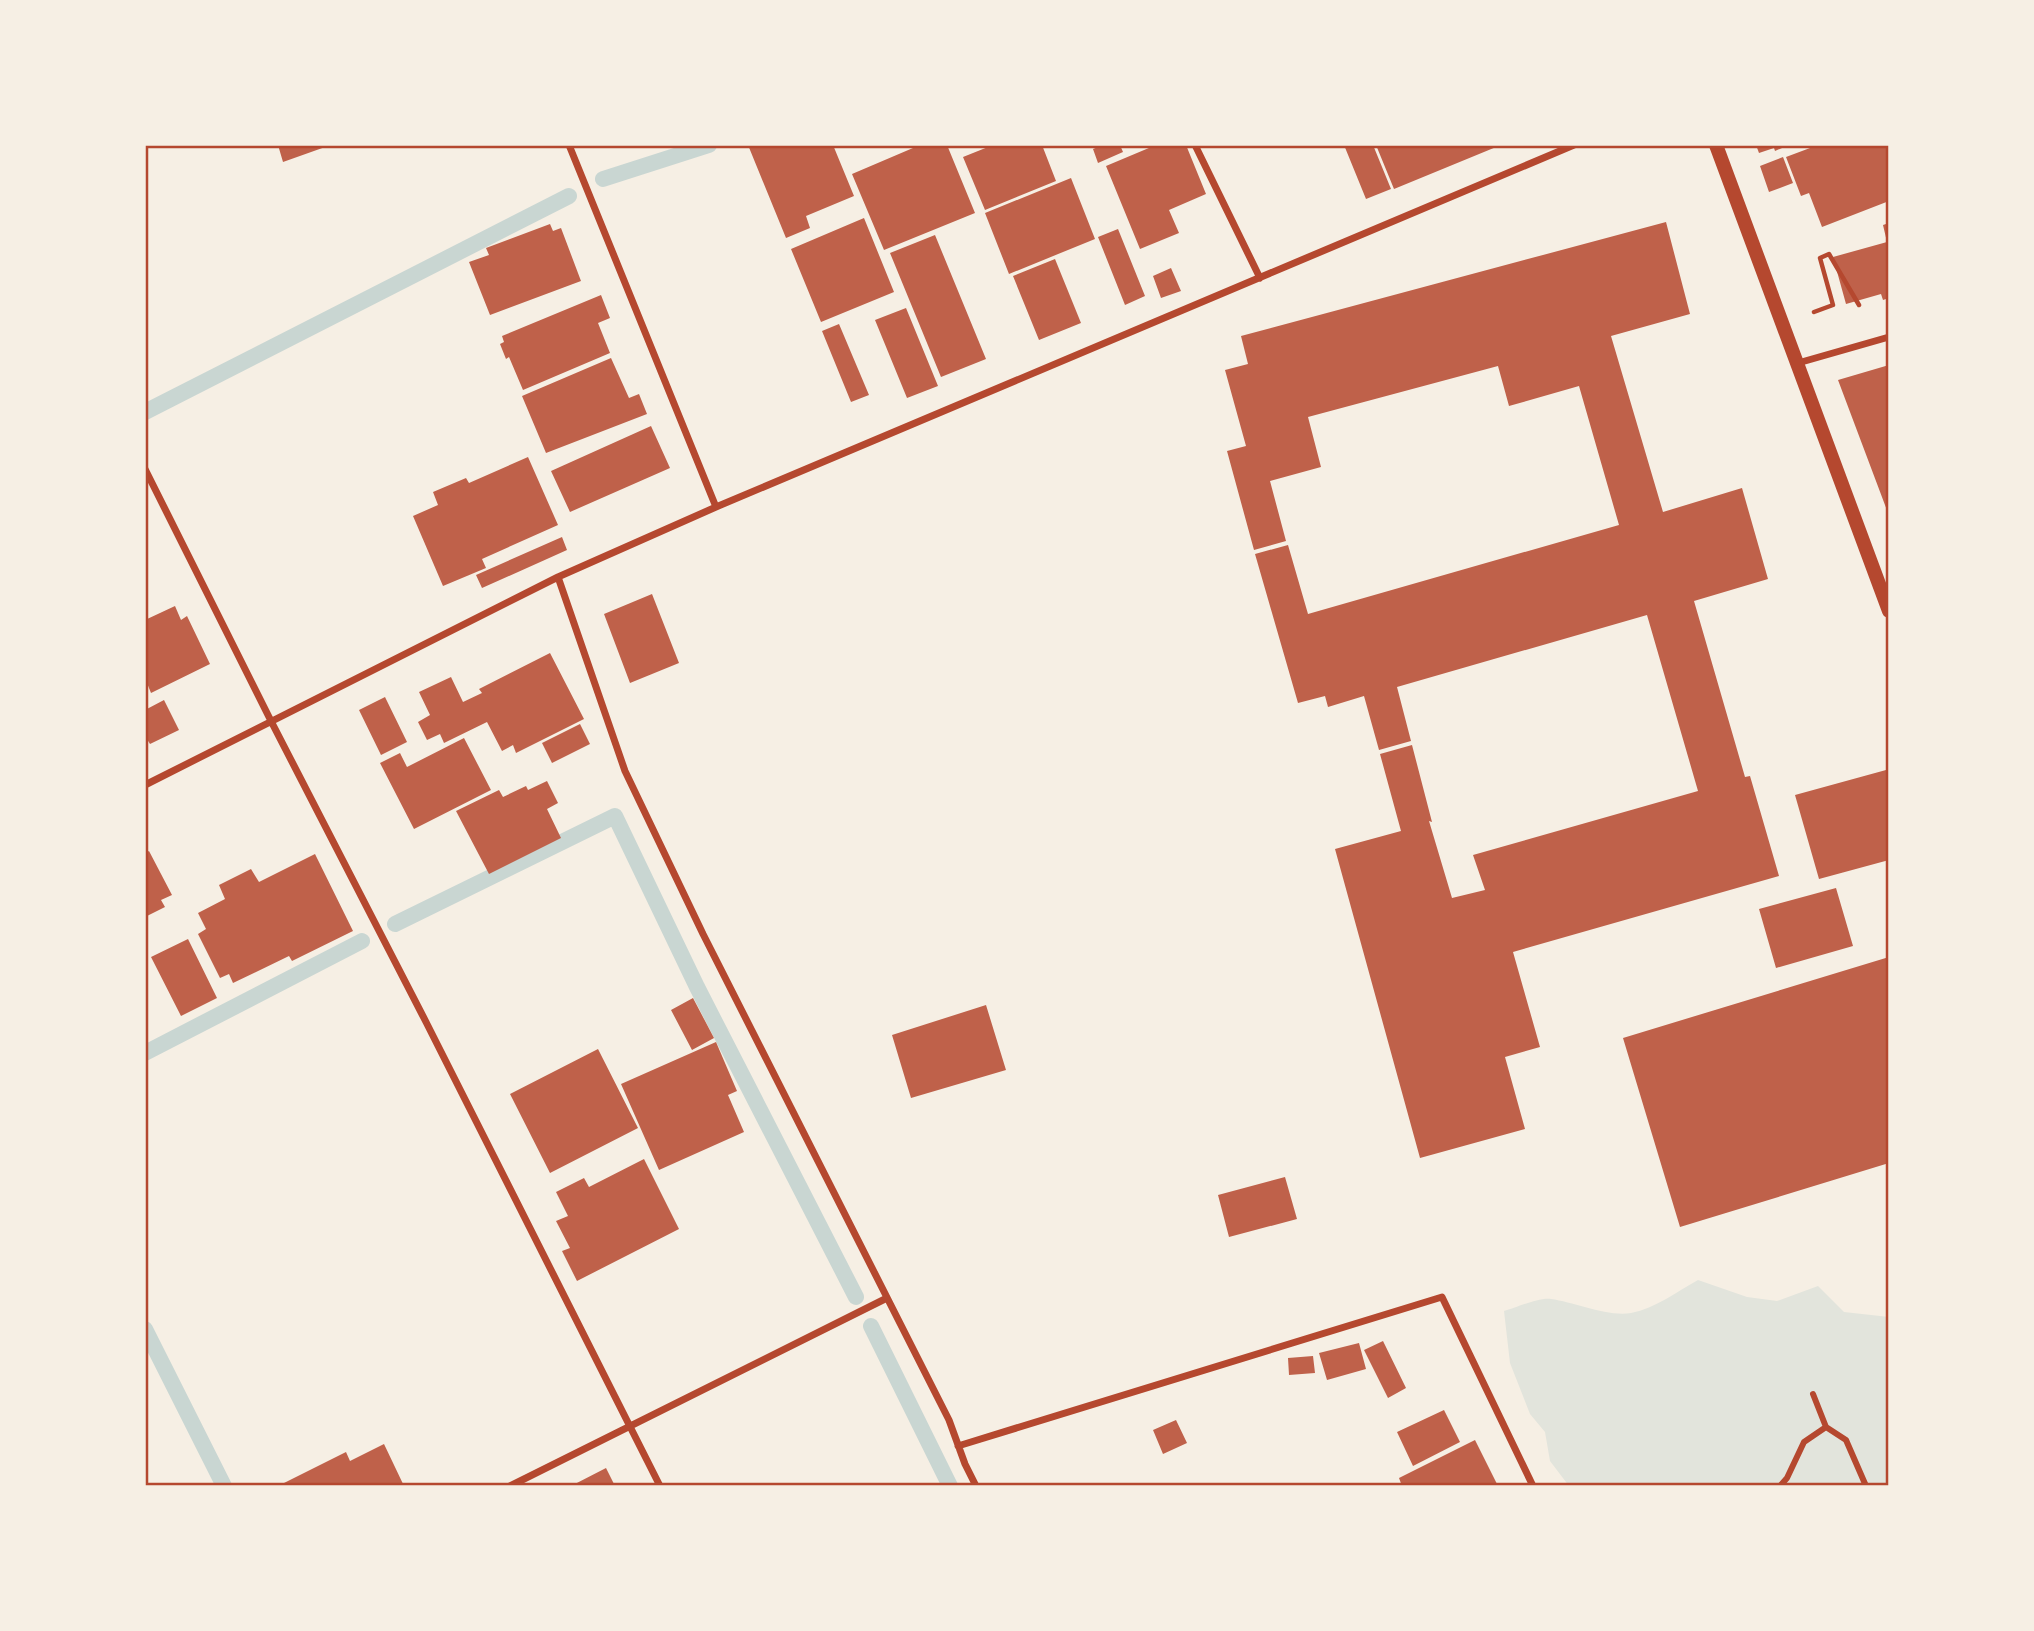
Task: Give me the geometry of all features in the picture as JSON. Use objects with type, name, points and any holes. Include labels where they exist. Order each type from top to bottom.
[{"type":"main road","points":[[1716,145],[1889,611]]},
{"type":"street","points":[[569,145],[716,507]]},
{"type":"street","points":[[1195,145],[1260,278]]},
{"type":"street","points":[[145,785],[558,577],[716,507],[1574,145]]},
{"type":"street","points":[[1798,363],[1889,337]]},
{"type":"street","points":[[145,468],[660,1486]]},
{"type":"street","points":[[558,577],[625,771],[703,934],[949,1420],[976,1486]]},
{"type":"street","points":[[958,1446],[1441,1297],[1533,1486]]},
{"type":"street","points":[[510,1486],[887,1298]]},
{"type":"street","points":[[1812,1394],[1826,1427],[1846,1440],[1866,1486]]},
{"type":"street","points":[[1780,1486],[1787,1478],[1804,1442],[1826,1427]]},
{"type":"path","points":[[1833,305],[1820,258],[1829,254],[1859,305]]},
{"type":"shaded area","points":[[1698,1280],[1747,1297],[1777,1301],[1818,1286],[1844,1312],[1889,1317],[1889,1486],[1569,1486],[1550,1461],[1545,1432],[1530,1414],[1510,1363],[1504,1311],[1546,1299],[1612,1313],[1631,1313],[1657,1304]]},
{"type":"building","points":[[278,145],[328,145],[328,146],[283,162]]},
{"type":"building","points":[[748,145],[833,145],[854,196],[806,216],[810,228],[786,238]]},
{"type":"building","points":[[920,145],[947,145],[975,213],[884,250],[852,174]]},
{"type":"building","points":[[993,145],[1042,145],[1056,181],[985,210],[963,157]]},
{"type":"building","points":[[1103,145],[1120,145],[1123,152],[1098,163],[1093,149]]},
{"type":"building","points":[[1156,145],[1186,145],[1206,194],[1169,210],[1179,233],[1140,249],[1106,166]]},
{"type":"building","points":[[1344,145],[1373,145],[1391,189],[1366,199]]},
{"type":"building","points":[[1376,145],[1501,145],[1394,189]]},
{"type":"building","points":[[1756,145],[1789,145],[1775,151],[1774,148],[1759,153]]},
{"type":"building","points":[[1818,145],[1889,145],[1889,201],[1822,227],[1809,193],[1801,196],[1786,157]]},
{"type":"building","points":[[1783,157],[1793,183],[1769,192],[1760,166]]},
{"type":"building","points":[[1071,178],[1095,239],[1009,274],[985,213]]},
{"type":"building","points":[[864,218],[894,292],[821,322],[791,249]]},
{"type":"building","points":[[1666,222],[1690,314],[1611,336],[1663,512],[1742,488],[1768,579],[1694,601],[1745,777],[1750,776],[1779,876],[1513,952],[1540,1047],[1505,1057],[1525,1129],[1420,1158],[1335,849],[1401,831],[1380,754],[1412,745],[1432,822],[1429,821],[1452,898],[1485,890],[1473,855],[1698,791],[1647,615],[1397,687],[1411,741],[1379,750],[1364,696],[1328,707],[1325,696],[1298,703],[1255,554],[1288,545],[1308,614],[1619,525],[1579,386],[1509,406],[1498,366],[1308,417],[1321,467],[1270,481],[1286,541],[1254,550],[1227,451],[1246,446],[1225,370],[1248,364],[1241,336]]},
{"type":"building","points":[[1889,223],[1889,298],[1883,300],[1881,294],[1846,304],[1833,257],[1887,242],[1883,225]]},
{"type":"building","points":[[550,224],[553,231],[561,228],[581,281],[490,315],[469,262],[489,255],[486,248]]},
{"type":"building","points":[[1118,229],[1145,296],[1125,305],[1098,237]]},
{"type":"building","points":[[935,235],[986,359],[941,377],[890,253]]},
{"type":"building","points":[[1055,259],[1081,323],[1039,340],[1013,276]]},
{"type":"building","points":[[1171,268],[1181,291],[1161,298],[1153,276]]},
{"type":"building","points":[[601,295],[610,318],[598,323],[610,353],[523,390],[509,357],[506,359],[500,344],[504,342],[502,336]]},
{"type":"building","points":[[906,308],[938,386],[907,398],[875,320]]},
{"type":"building","points":[[839,324],[869,395],[851,402],[822,331]]},
{"type":"building","points":[[611,358],[629,398],[639,394],[647,414],[546,453],[522,396]]},
{"type":"building","points":[[1889,365],[1889,513],[1888,513],[1838,380]]},
{"type":"building","points":[[651,426],[670,468],[570,512],[551,471]]},
{"type":"building","points":[[528,457],[558,525],[482,559],[486,568],[443,586],[413,516],[438,505],[433,492],[466,478],[469,483]]},
{"type":"building","points":[[562,537],[567,550],[482,588],[476,575]]},
{"type":"building","points":[[652,594],[679,663],[630,683],[604,614]]},
{"type":"building","points":[[175,606],[181,620],[187,616],[210,664],[151,693],[147,683],[145,684],[145,620]]},
{"type":"building","points":[[550,653],[584,719],[516,753],[513,745],[502,751],[487,722],[444,743],[440,734],[427,740],[418,722],[430,715],[419,692],[451,677],[463,702],[482,693],[479,689]]},
{"type":"building","points":[[385,697],[407,742],[381,755],[359,710]]},
{"type":"building","points":[[164,700],[179,730],[150,744],[145,736],[145,710]]},
{"type":"building","points":[[580,724],[590,744],[552,763],[542,743]]},
{"type":"building","points":[[464,738],[491,790],[414,829],[380,763],[400,753],[407,767]]},
{"type":"building","points":[[1886,770],[1889,781],[1889,860],[1819,879],[1795,795]]},
{"type":"building","points":[[547,781],[558,803],[547,809],[561,838],[489,874],[456,811],[499,790],[503,797],[526,786],[528,790]]},
{"type":"building","points":[[149,851],[172,895],[161,900],[165,907],[145,917],[145,853]]},
{"type":"building","points":[[315,854],[353,931],[292,961],[289,956],[233,983],[229,974],[220,978],[198,934],[206,929],[198,913],[225,899],[219,885],[251,869],[259,882]]},
{"type":"building","points":[[1836,888],[1853,946],[1776,968],[1759,909]]},
{"type":"building","points":[[188,939],[217,998],[181,1016],[151,957]]},
{"type":"building","points":[[1889,957],[1889,1163],[1680,1227],[1623,1038]]},
{"type":"building","points":[[693,998],[714,1038],[692,1050],[671,1010]]},
{"type":"building","points":[[986,1005],[1006,1070],[911,1098],[892,1035]]},
{"type":"building","points":[[716,1042],[737,1091],[728,1095],[744,1132],[659,1170],[621,1084]]},
{"type":"building","points":[[598,1049],[638,1128],[550,1173],[510,1094]]},
{"type":"building","points":[[644,1159],[679,1229],[577,1281],[562,1251],[570,1248],[556,1221],[568,1216],[556,1192],[584,1178],[589,1187]]},
{"type":"building","points":[[1285,1177],[1297,1219],[1229,1237],[1218,1195]]},
{"type":"building","points":[[1383,1341],[1406,1388],[1388,1398],[1364,1350]]},
{"type":"building","points":[[1359,1343],[1366,1369],[1327,1380],[1319,1353]]},
{"type":"building","points":[[1313,1356],[1315,1373],[1289,1375],[1288,1358]]},
{"type":"building","points":[[1444,1410],[1460,1442],[1413,1466],[1397,1432]]},
{"type":"building","points":[[1176,1420],[1187,1443],[1163,1454],[1153,1430]]},
{"type":"building","points":[[1475,1440],[1498,1486],[1402,1486],[1399,1478]]},
{"type":"building","points":[[384,1444],[404,1486],[278,1486],[346,1452],[350,1461]]},
{"type":"building","points":[[606,1468],[615,1486],[571,1486]]},
{"type":"waterway","points":[[603,179],[709,145]]},
{"type":"waterway","points":[[145,412],[569,196]]},
{"type":"waterway","points":[[395,924],[615,816],[697,987],[856,1297]]},
{"type":"waterway","points":[[145,1053],[362,941]]},
{"type":"waterway","points":[[871,1326],[950,1486]]},
{"type":"waterway","points":[[145,1329],[224,1486]]}]
